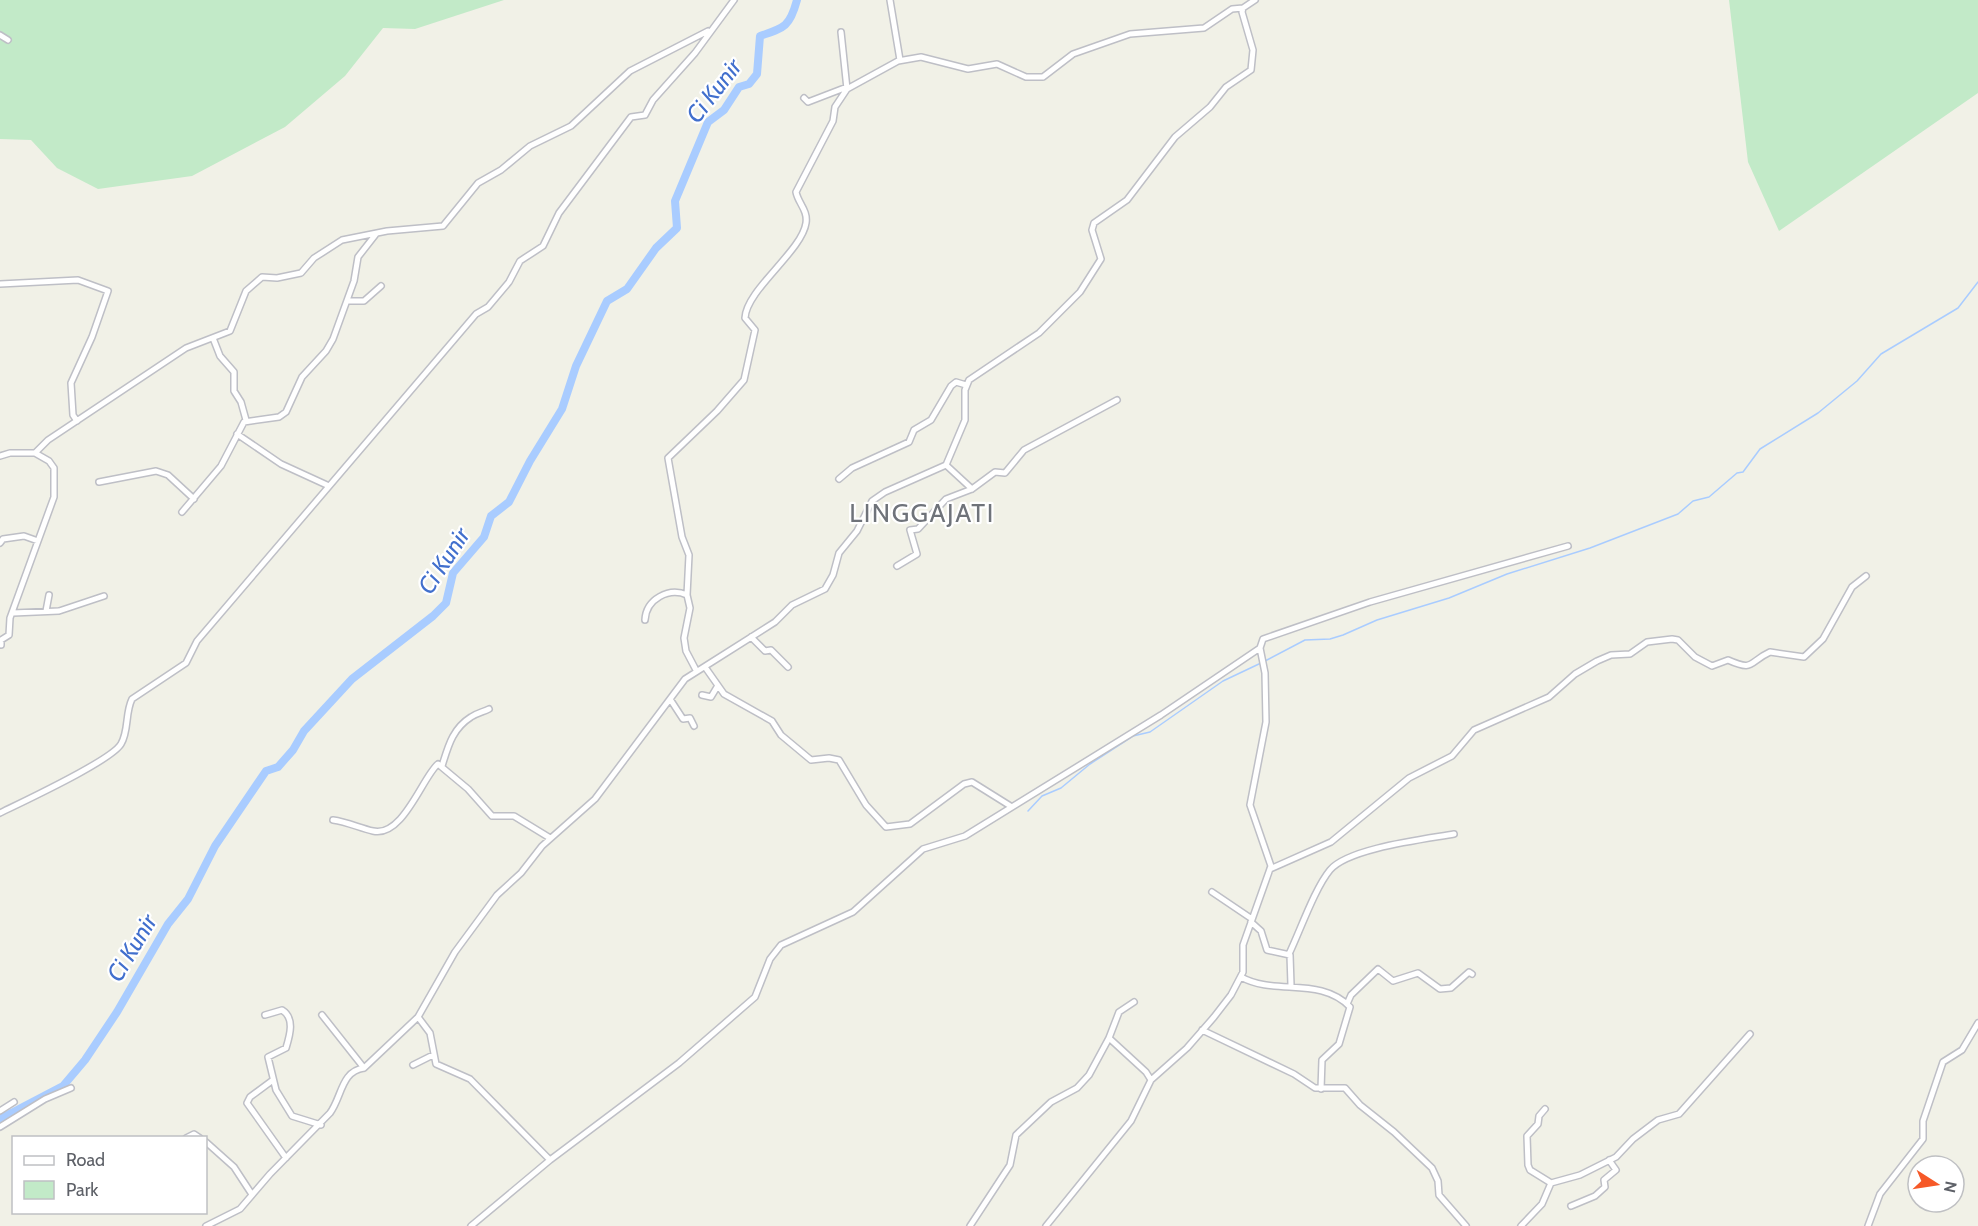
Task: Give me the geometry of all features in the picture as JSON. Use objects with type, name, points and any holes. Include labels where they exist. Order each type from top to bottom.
[{"type":"street","points":[[0,813],[84,770],[117,749],[123,740],[132,699],[186,663],[197,640],[476,314],[488,307],[509,282],[520,261],[543,246],[557,216],[631,117],[645,115],[653,100],[695,53],[734,0]]},
{"type":"street","points":[[890,0],[900,60]]},
{"type":"street","points":[[804,98],[808,102],[814,101],[847,88],[900,60],[922,57],[968,69],[996,64],[1026,77],[1043,77],[1073,54],[1130,34],[1201,29],[1232,9],[1243,8],[1255,0]]},
{"type":"street","points":[[209,1225],[240,1209],[251,1193],[321,1125],[338,1102],[347,1077],[355,1069],[364,1068],[418,1017],[455,952],[497,896],[521,873],[550,838],[595,799],[670,699],[696,670],[705,667],[775,622],[792,605],[825,589],[833,575],[839,553],[857,531],[877,496],[946,465],[965,420],[966,385],[972,377],[1039,333],[1080,292],[1101,259],[1092,230],[1094,223],[1127,201],[1175,137],[1210,106],[1226,87],[1251,70],[1253,50],[1243,20],[1243,8]]},
{"type":"street","points":[[35,453],[48,440],[186,348],[230,331],[246,291],[257,280],[267,276],[278,278],[301,273],[333,244],[377,233],[442,226],[478,183],[540,140],[571,126],[630,71],[709,31]]},
{"type":"street","points":[[696,670],[684,644],[691,605],[687,595],[689,555],[682,537],[668,458],[717,411],[744,380],[755,330],[745,316],[761,286],[803,234],[807,215],[796,192],[833,121],[835,107],[847,88],[841,32]]},
{"type":"street","points":[[0,35],[9,40]]},
{"type":"street","points":[[246,420],[275,418],[286,412],[302,377],[326,351],[333,339],[347,301],[358,257],[377,233]]},
{"type":"street","points":[[364,236],[365,247]]},
{"type":"street","points":[[0,284],[78,280],[108,291],[92,337],[71,383],[73,415],[77,421]]},
{"type":"street","points":[[347,301],[364,301],[381,286]]},
{"type":"street","points":[[182,512],[221,466],[246,420],[242,402],[234,391],[234,372],[220,356],[213,338]]},
{"type":"street","points":[[839,479],[852,468],[909,442],[914,430],[931,420],[951,386],[956,382],[966,385]]},
{"type":"street","points":[[897,566],[917,554],[909,530],[918,529],[946,499],[972,489],[994,472],[1005,473],[1026,448],[1030,449],[1117,400]]},
{"type":"street","points":[[237,434],[281,464],[329,486]]},
{"type":"street","points":[[0,456],[10,453],[35,453],[49,461],[55,474],[54,497],[13,613],[9,635],[0,641],[1,645]]},
{"type":"street","points":[[946,465],[972,489]]},
{"type":"street","points":[[99,482],[156,471],[168,475],[194,499]]},
{"type":"street","points":[[0,543],[3,539],[24,536],[39,541]]},
{"type":"street","points":[[471,1226],[550,1160],[679,1062],[755,998],[770,959],[781,945],[853,912],[923,849],[961,838],[1161,715],[1260,648],[1266,637],[1295,630],[1363,604],[1568,546]]},
{"type":"street","points":[[1270,869],[1331,842],[1409,777],[1452,756],[1474,730],[1549,697],[1583,668],[1604,657],[1627,656],[1642,644],[1672,639],[1678,640],[1695,657],[1712,666],[1728,660],[1740,666],[1752,666],[1770,652],[1800,657],[1808,655],[1822,639],[1852,587],[1866,576]]},
{"type":"street","points":[[645,620],[649,605],[660,596],[677,591],[687,595]]},
{"type":"street","points":[[46,611],[49,595]]},
{"type":"street","points":[[13,613],[77,606],[104,596]]},
{"type":"street","points":[[751,637],[758,647],[765,651],[771,650],[788,667]]},
{"type":"street","points":[[1046,1226],[1131,1121],[1151,1080],[1227,1002],[1244,968],[1243,945],[1261,888],[1270,869],[1269,857],[1250,805],[1255,769],[1265,733],[1264,666],[1260,648]]},
{"type":"street","points":[[705,667],[717,687],[772,722],[782,735],[811,760],[829,758],[839,760],[866,805],[886,827],[910,824],[964,784],[972,782],[1012,807]]},
{"type":"street","points":[[702,695],[711,697],[717,687]]},
{"type":"street","points":[[670,699],[683,719],[690,718],[694,726]]},
{"type":"street","points":[[442,766],[446,748],[459,726],[471,717],[489,709]]},
{"type":"street","points":[[333,820],[359,825],[375,832],[394,825],[414,804],[435,766],[442,766],[468,789],[492,816],[516,817],[550,838]]},
{"type":"street","points":[[1291,986],[1289,954],[1326,876],[1336,865],[1376,848],[1454,834]]},
{"type":"street","points":[[1212,892],[1252,920],[1261,931],[1266,950],[1289,954]]},
{"type":"street","points":[[1347,1004],[1351,996],[1378,969],[1393,981],[1418,973],[1440,989],[1451,988],[1468,972],[1472,974]]},
{"type":"street","points":[[1241,976],[1256,984],[1291,986],[1334,994],[1350,1007],[1339,1044],[1322,1060],[1321,1089]]},
{"type":"street","points":[[970,1226],[1010,1165],[1016,1135],[1051,1102],[1077,1088],[1089,1075],[1109,1038],[1119,1012],[1134,1002]]},
{"type":"street","points":[[264,1015],[282,1010],[289,1016],[290,1022],[286,1048],[268,1057],[273,1080],[292,1116],[321,1125]]},
{"type":"street","points":[[321,1015],[364,1068]]},
{"type":"street","points":[[418,1017],[430,1033],[436,1064],[470,1079],[550,1160]]},
{"type":"street","points":[[1868,1226],[1880,1194],[1923,1139],[1923,1121],[1937,1087],[1943,1062],[1962,1050],[1978,1023]]},
{"type":"street","points":[[1202,1030],[1321,1089],[1346,1088],[1360,1106],[1394,1131],[1432,1168],[1438,1181],[1439,1195],[1466,1226]]},
{"type":"street","points":[[1551,1183],[1580,1175],[1619,1155],[1633,1139],[1658,1120],[1679,1114],[1750,1034]]},
{"type":"street","points":[[1109,1038],[1146,1072],[1151,1080]]},
{"type":"street","points":[[413,1065],[433,1055]]},
{"type":"street","points":[[273,1080],[250,1097],[247,1103],[286,1158]]},
{"type":"street","points":[[0,1127],[45,1099],[71,1088]]},
{"type":"street","points":[[0,1111],[14,1102]]},
{"type":"street","points":[[1545,1109],[1539,1116],[1538,1124],[1527,1136],[1528,1167],[1551,1183]]},
{"type":"street","points":[[207,1143],[234,1167],[251,1193]]},
{"type":"street","points":[[1571,1206],[1598,1195],[1605,1187],[1604,1180],[1616,1170],[1609,1160]]},
{"type":"street","points":[[1521,1226],[1542,1204],[1551,1183]]},
{"type":"green space","points":[[0,0],[504,0],[415,29],[383,28],[345,76],[285,127],[192,176],[98,189],[57,168],[31,140],[0,139]]},
{"type":"green space","points":[[1729,0],[1978,0],[1978,93],[1779,231],[1748,162]]},
{"type":"waterway","name":"Ci Kunir","points":[[0,1119],[63,1086],[85,1060],[117,1012],[168,924],[188,899],[215,846],[266,771],[278,767],[293,750],[304,731],[352,679],[433,616],[446,603],[453,573],[484,537],[491,516],[509,502],[530,461],[562,409],[576,366],[607,301],[627,289],[656,248],[677,228],[675,201],[708,122],[724,110],[739,87],[749,84],[757,74],[760,36],[785,25],[792,15],[797,0]]},
{"type":"waterway","points":[[1265,661],[1305,640],[1330,639],[1343,635],[1377,620],[1449,598],[1507,574],[1590,548],[1678,514],[1693,501],[1709,497],[1737,473],[1743,472],[1760,449],[1818,413],[1857,381],[1881,354],[1958,308],[1978,282]]},
{"type":"waterway","points":[[1028,811],[1042,796],[1061,788],[1090,764],[1133,736],[1150,732],[1223,681],[1261,663]]},
{"type":"district","name":"LINGGAJATI","points":[[922,513]]}]
